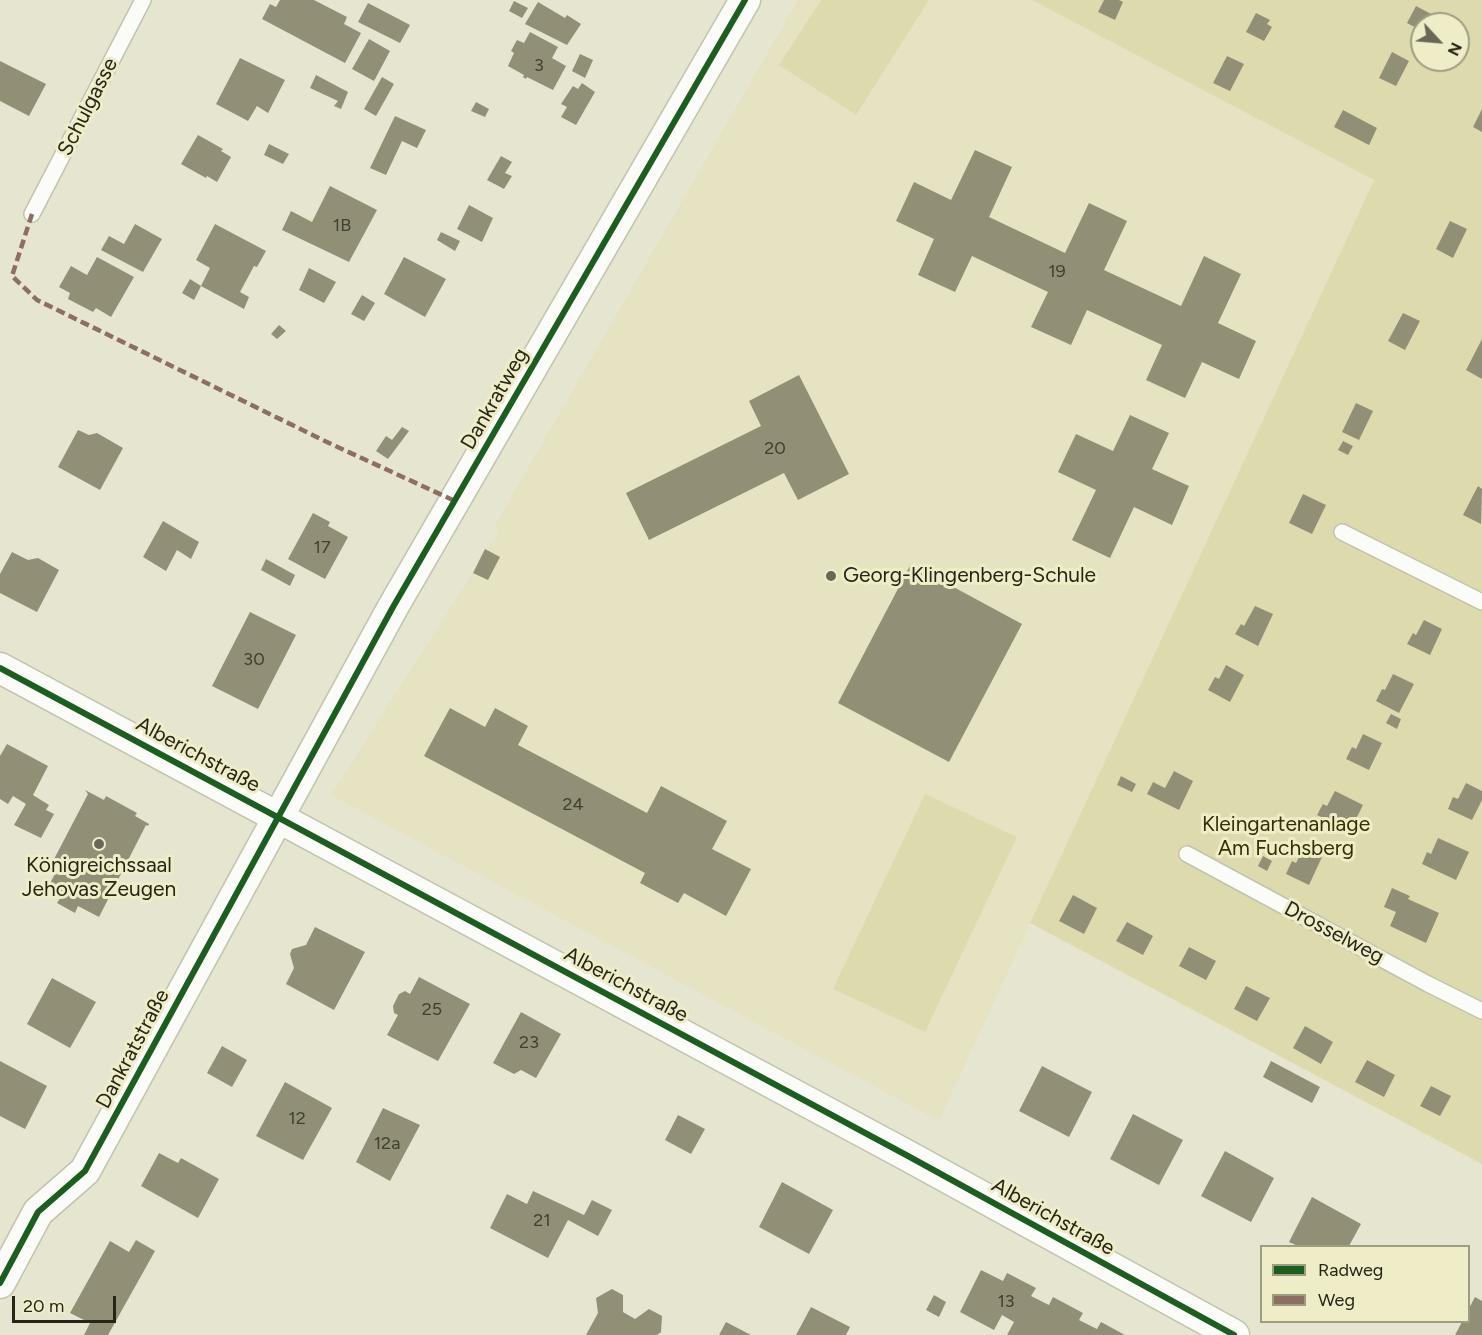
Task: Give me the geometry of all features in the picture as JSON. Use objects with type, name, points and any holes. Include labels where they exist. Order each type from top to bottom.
[{"type":"street","name":"Dankratweg","points":[[279,817],[399,598],[745,0]]},
{"type":"street","name":"Alberichstraße","points":[[0,668],[898,1150],[1234,1335]]},
{"type":"street","name":"Dankratstraße","points":[[0,1283],[38,1212],[85,1171],[279,817]]},
{"type":"lane","name":"Schulgasse","points":[[32,214],[143,0]]},
{"type":"lane","points":[[1342,532],[1482,602]]},
{"type":"lane","name":"Drosselweg","points":[[1187,854],[1482,1011]]},
{"type":"shaded area","name":"Georg-Klingenberg-Schule","points":[[798,0],[1032,0],[1374,180],[939,1121],[331,795],[500,530],[494,527]]},
{"type":"green space","points":[[821,0],[929,0],[856,115],[779,65]]},
{"type":"green space","name":"Kleingartenanlage Am Fuchsberg","points":[[1032,0],[1482,0],[1482,1164],[1030,923],[1374,180]]},
{"type":"green space","points":[[925,794],[1017,837],[925,1032],[833,989]]},
{"type":"building","points":[[280,0],[314,0],[347,17],[344,24],[361,33],[345,63],[262,19],[270,4],[276,7]]},
{"type":"building","points":[[1104,0],[1123,2],[1115,20],[1098,12]]},
{"type":"building","points":[[514,1],[528,8],[522,18],[509,11]]},
{"type":"building","points":[[538,2],[565,18],[567,15],[581,24],[567,45],[525,24]]},
{"type":"building","points":[[368,3],[410,25],[400,43],[358,22]]},
{"type":"building","points":[[1416,6],[1427,12],[1413,12]]},
{"type":"building","points":[[1256,13],[1270,20],[1267,24],[1272,27],[1264,41],[1246,32]]},
{"type":"building","points":[[530,32],[558,47],[552,58],[566,66],[553,90],[527,77],[526,79],[524,75],[508,66],[514,53],[511,51],[517,40],[524,43]]},
{"type":"building","points":[[369,39],[390,51],[374,81],[352,69]]},
{"type":"building","points":[[1392,52],[1409,61],[1396,86],[1379,78]]},
{"type":"building","points":[[580,54],[593,60],[585,78],[572,71]]},
{"type":"building","points":[[1227,56],[1244,64],[1230,91],[1213,83]]},
{"type":"building","points":[[240,58],[285,80],[268,113],[257,106],[248,121],[216,104]]},
{"type":"building","points":[[0,61],[46,84],[29,116],[0,101]]},
{"type":"building","points":[[316,75],[348,92],[341,109],[334,106],[338,101],[310,88]]},
{"type":"building","points":[[382,77],[394,84],[376,116],[364,109]]},
{"type":"building","points":[[582,83],[595,92],[576,125],[561,117],[567,107],[561,104],[573,86],[578,89]]},
{"type":"building","points":[[476,102],[489,109],[485,117],[471,111]]},
{"type":"building","points":[[1482,109],[1482,132],[1473,127]]},
{"type":"building","points":[[1343,110],[1377,128],[1369,145],[1334,127]]},
{"type":"building","points":[[395,116],[426,130],[417,148],[402,141],[386,175],[370,168]]},
{"type":"building","points":[[198,135],[223,149],[221,151],[231,157],[217,182],[181,164]]},
{"type":"building","points":[[269,144],[289,154],[283,164],[264,155]]},
{"type":"building","points":[[975,150],[1012,167],[989,217],[1065,253],[1089,203],[1127,221],[1104,270],[1181,306],[1204,256],[1241,274],[1218,323],[1256,341],[1239,379],[1202,362],[1185,398],[1146,380],[1162,345],[1087,310],[1071,345],[1031,327],[1048,292],[972,256],[955,292],[918,275],[934,239],[896,221],[914,182],[951,200]]},
{"type":"building","points":[[501,156],[512,162],[505,173],[512,176],[504,189],[487,180]]},
{"type":"building","points":[[330,186],[377,210],[349,262],[282,230],[291,211],[312,222]]},
{"type":"building","points":[[469,205],[493,218],[482,242],[457,229]]},
{"type":"building","points":[[1450,221],[1467,229],[1453,258],[1436,249]]},
{"type":"building","points":[[135,224],[162,239],[143,272],[101,250],[109,236],[124,244]]},
{"type":"building","points":[[215,224],[266,251],[257,267],[254,266],[240,292],[249,297],[244,309],[201,286],[210,268],[196,260]]},
{"type":"building","points":[[441,232],[460,241],[455,251],[437,240]]},
{"type":"building","points":[[97,257],[134,277],[111,317],[96,308],[93,312],[68,299],[70,293],[59,287],[71,266],[87,275]]},
{"type":"building","points":[[404,257],[446,279],[425,317],[384,294]]},
{"type":"building","points":[[309,268],[336,282],[324,303],[299,290]]},
{"type":"building","points":[[190,279],[201,286],[194,300],[182,293]]},
{"type":"building","points":[[362,295],[375,303],[364,321],[351,314]]},
{"type":"building","points":[[1403,313],[1420,321],[1405,350],[1388,341]]},
{"type":"building","points":[[279,325],[286,331],[277,339],[271,334]]},
{"type":"building","points":[[1482,339],[1482,379],[1466,370]]},
{"type":"building","points":[[799,375],[849,474],[798,500],[784,473],[649,540],[626,493],[761,426],[749,401]]},
{"type":"building","points":[[1356,403],[1373,411],[1359,440],[1342,432]]},
{"type":"building","points":[[1130,415],[1169,433],[1152,469],[1189,486],[1172,525],[1134,507],[1110,558],[1072,540],[1096,490],[1058,472],[1076,434],[1113,451]]},
{"type":"building","points":[[402,427],[409,431],[388,459],[376,451],[386,436],[392,440]]},
{"type":"building","points":[[78,430],[89,435],[97,433],[123,448],[100,490],[58,467]]},
{"type":"building","points":[[1343,441],[1353,446],[1348,455],[1338,450]]},
{"type":"building","points":[[1478,486],[1482,489],[1481,524],[1463,515]]},
{"type":"building","points":[[1303,494],[1326,505],[1312,534],[1289,523]]},
{"type":"building","points":[[313,513],[330,522],[328,526],[348,537],[325,579],[288,559]]},
{"type":"building","points":[[163,521],[199,542],[191,559],[177,550],[166,571],[143,557]]},
{"type":"building","points":[[485,549],[500,557],[488,580],[473,573]]},
{"type":"building","points":[[12,552],[28,560],[38,558],[59,570],[37,612],[0,593],[0,574]]},
{"type":"building","points":[[266,559],[295,575],[290,586],[261,570]]},
{"type":"building","points":[[911,564],[1022,624],[949,762],[838,703]]},
{"type":"building","points":[[1255,606],[1273,614],[1258,646],[1235,634],[1241,624],[1244,626]]},
{"type":"building","points":[[250,612],[296,635],[258,709],[212,686]]},
{"type":"building","points":[[1424,620],[1442,629],[1430,655],[1407,644],[1413,633],[1416,635]]},
{"type":"building","points":[[1226,665],[1244,675],[1230,702],[1208,690],[1215,677],[1219,679]]},
{"type":"building","points":[[1393,674],[1414,684],[1399,713],[1376,701]]},
{"type":"building","points":[[450,708],[485,727],[495,708],[528,726],[518,745],[647,813],[661,786],[727,821],[712,849],[751,869],[726,916],[684,893],[678,903],[640,883],[645,873],[424,756]]},
{"type":"building","points":[[1391,714],[1401,719],[1397,729],[1386,723]]},
{"type":"building","points":[[1363,734],[1382,743],[1369,770],[1346,759],[1352,747],[1356,749]]},
{"type":"building","points":[[7,744],[48,766],[33,795],[49,805],[46,810],[54,814],[41,838],[14,825],[26,804],[13,796],[8,804],[0,799],[0,756]]},
{"type":"building","points":[[1174,771],[1193,781],[1179,810],[1147,794],[1153,782],[1165,788]]},
{"type":"building","points":[[1121,776],[1136,784],[1132,792],[1117,785]]},
{"type":"building","points":[[1466,783],[1482,791],[1482,800],[1472,820],[1448,809],[1453,797],[1458,799]]},
{"type":"building","name":"Königreichssaal Jehovas Zeugen","points":[[85,790],[104,800],[106,796],[137,813],[135,816],[149,824],[146,825],[99,917],[78,906],[75,913],[57,903],[61,897],[47,889],[57,870],[49,865],[88,794]]},
{"type":"building","points":[[1335,791],[1363,805],[1354,823],[1344,818],[1340,826],[1317,815],[1323,804],[1327,806]]},
{"type":"building","points":[[1438,838],[1469,852],[1456,880],[1422,864],[1427,852],[1431,854]]},
{"type":"building","points":[[1304,847],[1322,857],[1309,885],[1286,874],[1292,861],[1296,863]]},
{"type":"building","points":[[1263,856],[1272,861],[1267,871],[1258,866]]},
{"type":"building","points":[[1392,888],[1410,896],[1408,899],[1439,913],[1426,943],[1390,926],[1396,912],[1384,907]]},
{"type":"building","points":[[1073,895],[1097,908],[1084,934],[1059,921]]},
{"type":"building","points":[[1127,922],[1153,936],[1143,955],[1116,941]]},
{"type":"building","points":[[315,927],[365,952],[334,1010],[286,984],[294,968],[290,954],[292,949],[306,945]]},
{"type":"building","points":[[1189,947],[1216,961],[1206,980],[1179,966]]},
{"type":"building","points":[[419,977],[470,1004],[438,1061],[387,1035],[398,1015],[394,1013],[393,1006],[399,994],[405,991],[410,994]]},
{"type":"building","points":[[52,978],[96,1002],[70,1048],[27,1024]]},
{"type":"building","points":[[1246,986],[1270,998],[1257,1021],[1234,1009]]},
{"type":"building","points":[[521,1012],[561,1034],[536,1078],[521,1070],[514,1074],[493,1063]]},
{"type":"building","points":[[1305,1026],[1333,1042],[1321,1064],[1293,1048]]},
{"type":"building","points":[[222,1046],[247,1060],[232,1087],[207,1073]]},
{"type":"building","points":[[1367,1060],[1395,1075],[1384,1097],[1355,1082]]},
{"type":"building","points":[[0,1061],[47,1086],[25,1129],[0,1116]]},
{"type":"building","points":[[1271,1061],[1320,1087],[1312,1103],[1263,1077]]},
{"type":"building","points":[[1042,1066],[1092,1092],[1069,1137],[1019,1111]]},
{"type":"building","points":[[285,1082],[332,1108],[303,1160],[256,1136]]},
{"type":"building","points":[[1431,1086],[1451,1096],[1440,1116],[1420,1106]]},
{"type":"building","points":[[383,1108],[420,1125],[390,1181],[356,1162]]},
{"type":"building","points":[[1133,1114],[1183,1140],[1159,1185],[1110,1159]]},
{"type":"building","points":[[678,1115],[705,1129],[691,1154],[665,1140]]},
{"type":"building","points":[[1225,1151],[1274,1178],[1251,1222],[1201,1196]]},
{"type":"building","points":[[159,1153],[178,1163],[181,1158],[219,1179],[198,1218],[141,1186]]},
{"type":"building","points":[[782,1182],[833,1210],[809,1254],[759,1227]]},
{"type":"building","points":[[533,1191],[584,1215],[592,1200],[612,1210],[598,1236],[568,1220],[548,1258],[490,1228],[507,1194],[527,1204]]},
{"type":"building","points":[[1312,1197],[1361,1224],[1350,1245],[1296,1245],[1289,1242]]},
{"type":"building","points":[[136,1240],[155,1251],[108,1335],[84,1335],[90,1323],[70,1313],[110,1241],[129,1252]]},
{"type":"building","points":[[981,1270],[1003,1281],[1007,1273],[1036,1288],[1031,1296],[1049,1305],[1053,1297],[1083,1313],[1079,1320],[1097,1329],[1101,1322],[1125,1335],[1007,1335],[1014,1322],[1002,1315],[994,1330],[960,1312]]},
{"type":"building","points":[[612,1289],[623,1295],[623,1312],[635,1319],[649,1309],[662,1316],[661,1332],[657,1335],[586,1335],[598,1313],[596,1298]]},
{"type":"building","points":[[934,1295],[946,1302],[939,1317],[926,1310]]},
{"type":"building","points":[[1475,1297],[1482,1301],[1482,1335],[1455,1335],[1461,1323],[1470,1323],[1470,1306]]},
{"type":"building","points":[[811,1307],[850,1327],[846,1335],[796,1335]]},
{"type":"building","points":[[726,1322],[751,1335],[719,1335]]},
{"type":"marked path","points":[[32,214],[12,276],[37,300],[329,443],[455,501]]},
{"type":"cycle path","points":[[0,1283],[38,1212],[85,1171],[393,607],[745,0]]},
{"type":"cycle path","points":[[0,668],[908,1156],[1234,1335]]},
{"type":"place","name":"Georg-Klingenberg-Schule","points":[[831,576]]},
{"type":"place","name":"Königreichssaal Jehovas Zeugen","points":[[99,844]]}]
